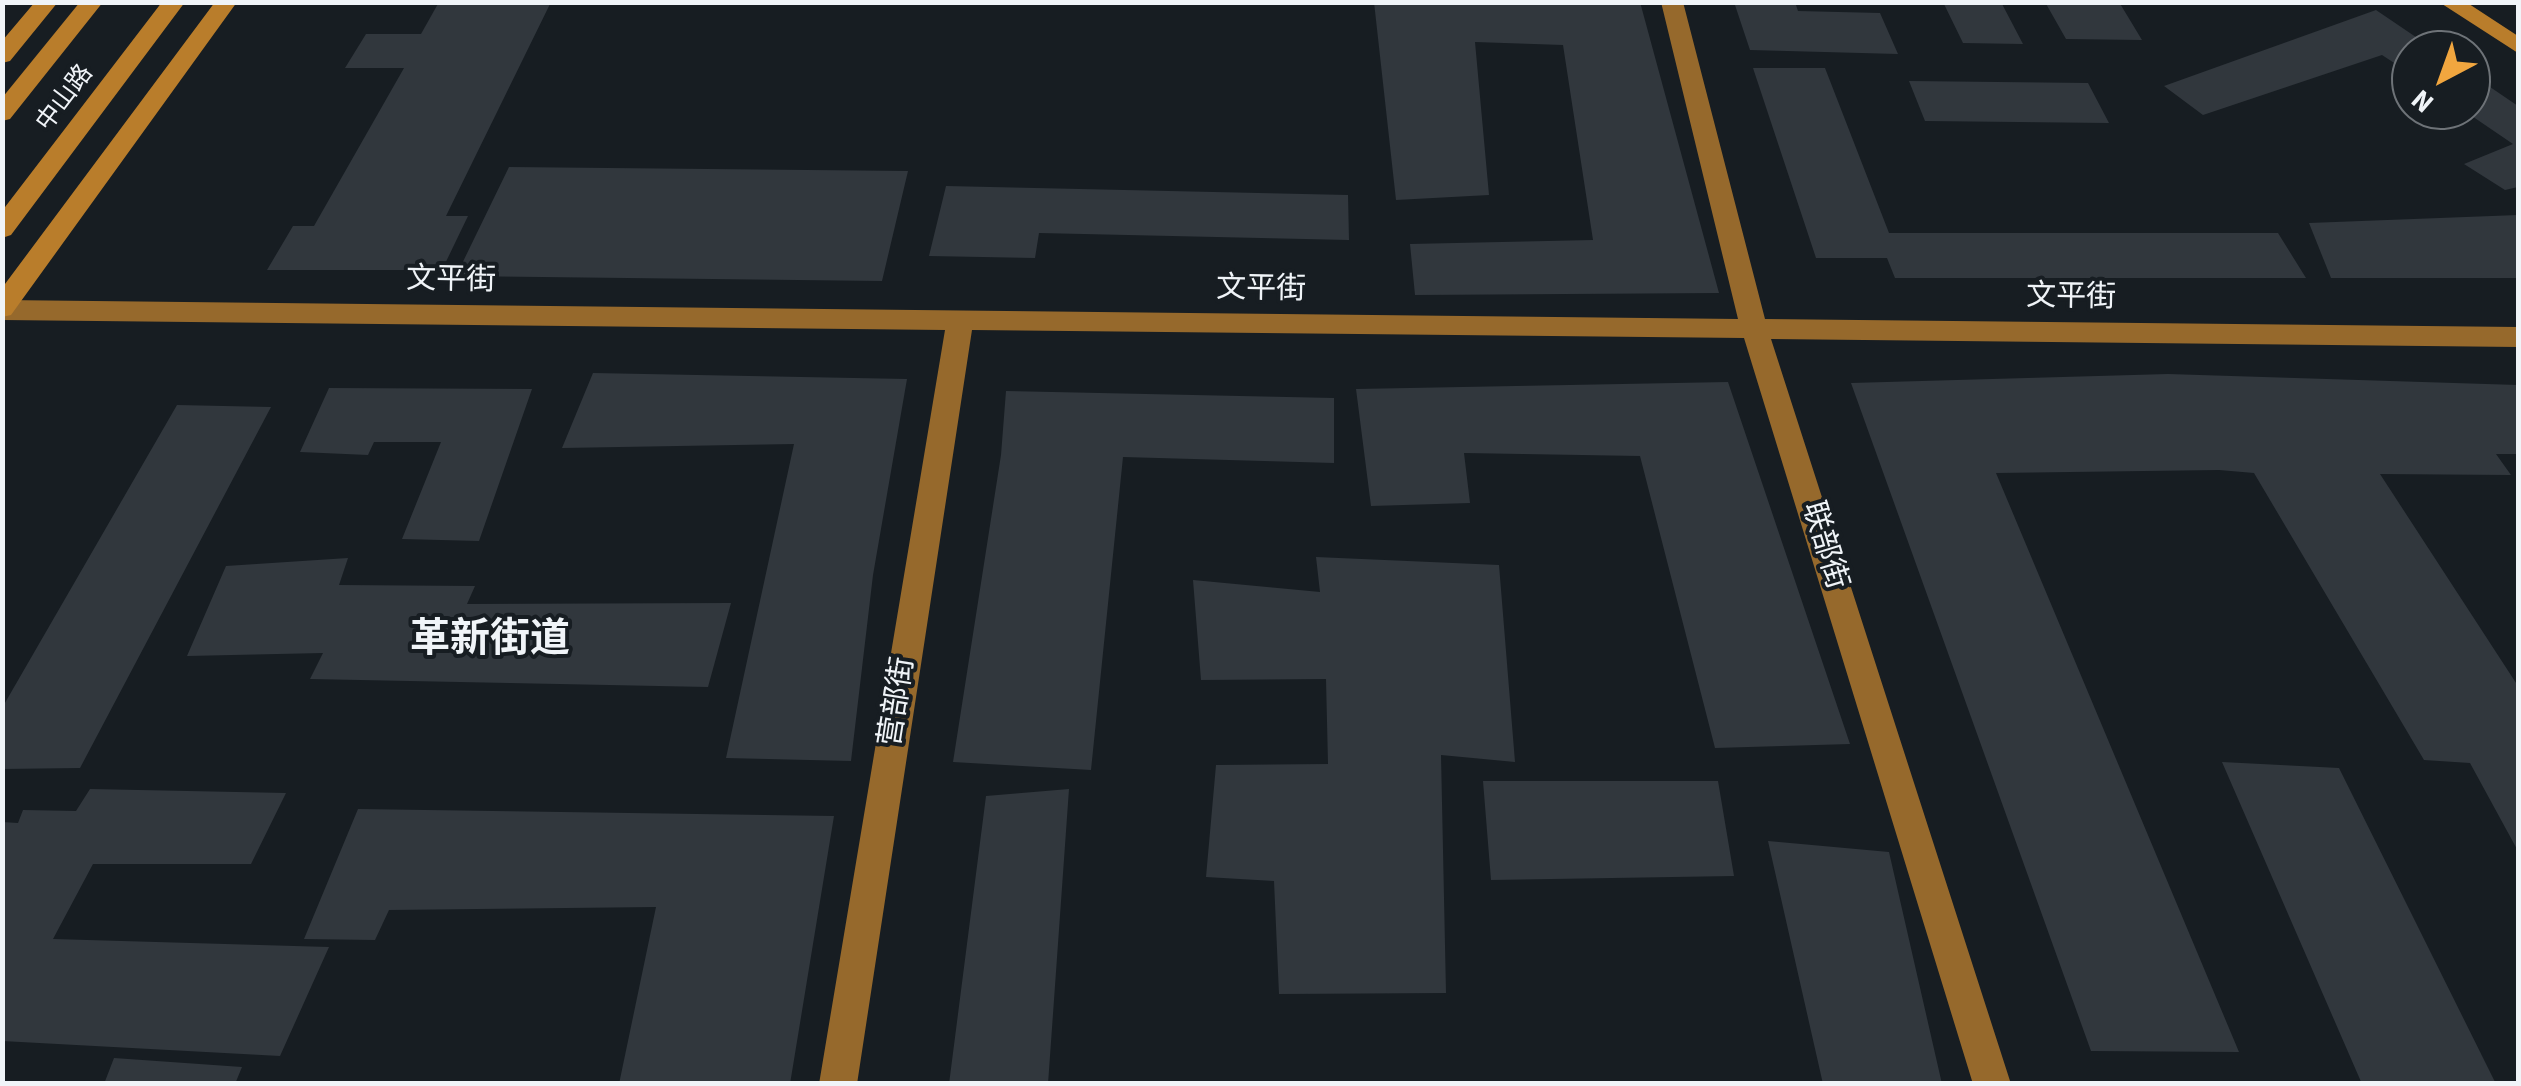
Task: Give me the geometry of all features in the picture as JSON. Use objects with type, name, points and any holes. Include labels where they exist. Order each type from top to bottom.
[{"type":"main road","points":[[2,56],[47,2]]},
{"type":"main road","name":"中山路","points":[[2,114],[92,2]]},
{"type":"main road","name":"中山路","points":[[2,229],[174,2]]},
{"type":"main road","points":[[2,309],[226,2]]},
{"type":"main road","points":[[2450,2],[2518,46]]},
{"type":"street","name":"联部街","points":[[1672,2],[1754,328],[1992,1084]]},
{"type":"street","name":"文平街","points":[[2,309],[2518,337]]},
{"type":"street","name":"营部街","points":[[838,1084],[960,320]]},
{"type":"building","points":[[439,2],[551,2],[446,216],[468,216],[442,270],[267,270],[293,226],[314,226],[404,68],[345,68],[366,34],[421,34]]},
{"type":"building","points":[[1374,2],[1640,2],[1719,293],[1415,295],[1410,244],[1593,240],[1563,45],[1475,42],[1489,195],[1396,200]]},
{"type":"building","points":[[1734,2],[1795,2],[1798,11],[1880,13],[1898,54],[1750,50]]},
{"type":"building","points":[[1943,2],[2001,2],[2023,44],[1963,43]]},
{"type":"building","points":[[2045,2],[2119,2],[2142,40],[2066,39]]},
{"type":"building","points":[[2376,10],[2406,30],[2391,30],[2391,61],[2382,55],[2203,115],[2164,86]]},
{"type":"building","points":[[1753,68],[1825,68],[1889,233],[2278,233],[2306,278],[1895,278],[1887,258],[1816,258]]},
{"type":"building","points":[[1909,81],[2088,83],[2109,123],[1925,121]]},
{"type":"building","points":[[2491,88],[2518,106],[2518,187],[2505,190],[2464,164],[2513,144],[2491,129]]},
{"type":"building","points":[[509,167],[908,171],[882,281],[456,276]]},
{"type":"building","points":[[946,186],[1348,195],[1349,240],[1039,233],[1035,258],[929,256]]},
{"type":"building","points":[[2518,215],[2518,278],[2331,278],[2309,223]]},
{"type":"building","points":[[593,373],[907,379],[873,575],[851,761],[726,758],[794,444],[562,448]]},
{"type":"building","points":[[2168,374],[2518,385],[2518,454],[2496,454],[2511,475],[2380,474],[2518,686],[2518,851],[2470,763],[2424,760],[2254,473],[1996,473],[2239,1052],[2091,1051],[1851,383]]},
{"type":"building","points":[[1728,382],[1850,744],[1715,748],[1640,456],[1464,453],[1470,503],[1371,506],[1356,389]]},
{"type":"building","points":[[329,388],[532,389],[479,541],[402,539],[441,442],[374,442],[368,455],[300,452]]},
{"type":"building","points":[[1006,391],[1334,398],[1334,463],[1123,457],[1091,770],[953,762],[1001,455]]},
{"type":"building","points":[[177,405],[271,407],[80,768],[2,769],[2,708]]},
{"type":"building","points":[[1316,557],[1499,565],[1515,762],[1441,755],[1446,993],[1279,994],[1274,881],[1206,877],[1216,765],[1328,764],[1326,679],[1201,680],[1193,580],[1320,592]]},
{"type":"building","points":[[348,558],[339,585],[475,586],[467,604],[731,603],[708,687],[310,679],[323,653],[187,656],[226,566]]},
{"type":"building","points":[[2222,762],[2339,768],[2496,1084],[2362,1084]]},
{"type":"building","points":[[1483,781],[1718,781],[1734,876],[1491,880]]},
{"type":"building","points":[[90,789],[286,793],[251,864],[93,864],[53,939],[329,947],[280,1056],[2,1041],[2,822],[18,823],[23,810],[76,811]]},
{"type":"building","points":[[1069,789],[1048,1084],[949,1084],[986,796]]},
{"type":"building","points":[[358,809],[834,816],[790,1084],[619,1084],[656,907],[389,910],[375,940],[304,939]]},
{"type":"building","points":[[1768,841],[1889,852],[1942,1084],[1823,1084]]},
{"type":"building","points":[[114,1058],[242,1067],[235,1084],[104,1084]]},
{"type":"district","name":"革新街道","points":[[490,642]]}]
